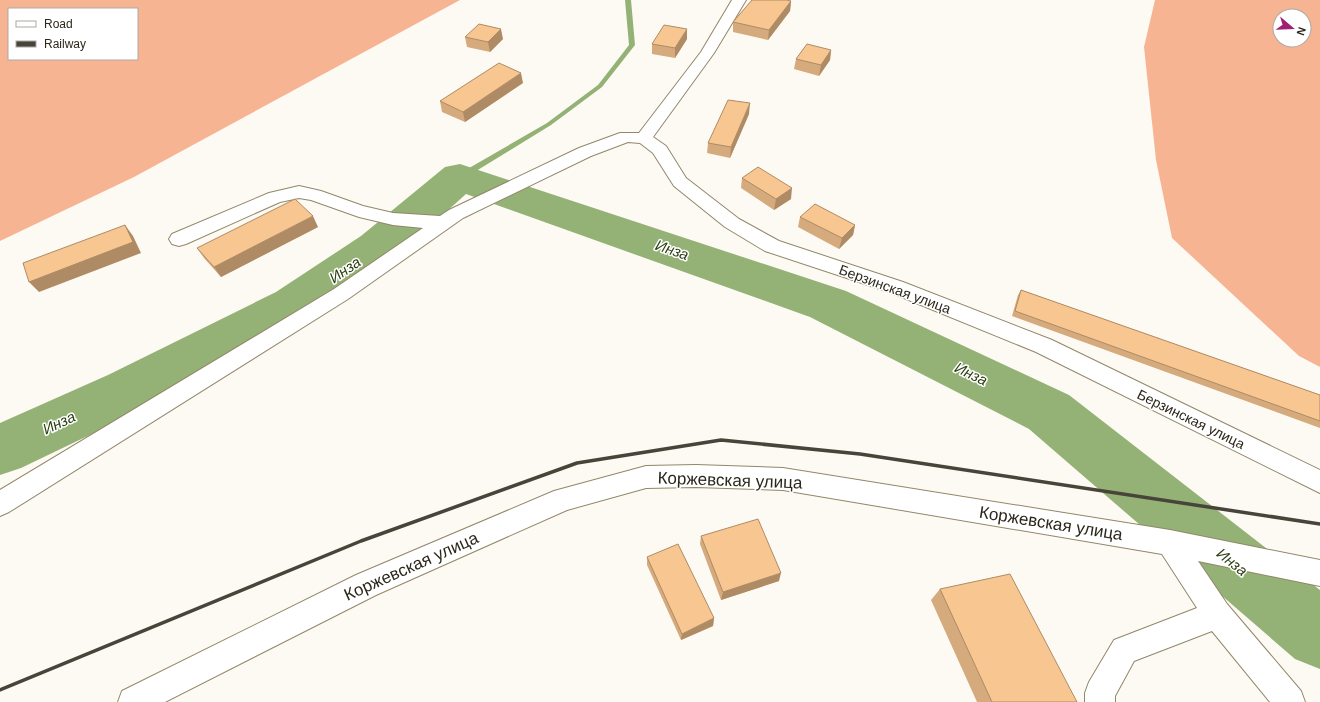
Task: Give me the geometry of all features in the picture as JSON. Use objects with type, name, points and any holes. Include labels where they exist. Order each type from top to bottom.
[{"type":"street","points":[[0,504],[341,294],[456,214],[585,152],[626,137],[644,138],[707,53],[739,0]]},
{"type":"street","name":"Берзинская улица","points":[[644,138],[660,150],[680,182],[732,223],[772,246],[896,287],[1044,346],[1320,482]]},
{"type":"street","points":[[179,239],[275,197],[299,192],[315,195],[359,212],[393,219],[444,223]]},
{"type":"street","name":"Коржевская улица","points":[[133,702],[359,588],[395,572],[563,499],[646,477],[696,476],[784,479],[1170,543],[1320,573]]},
{"type":"street","points":[[1170,543],[1217,614],[1290,702]]},
{"type":"street","points":[[1100,702],[1100,693],[1124,650],[1217,614]]},
{"type":"shaded area","points":[[0,0],[460,0],[134,177],[0,241]]},
{"type":"shaded area","points":[[1155,0],[1320,0],[1320,367],[1299,356],[1172,238],[1156,160],[1144,47]]},
{"type":"building","points":[[752,0],[791,1],[769,30],[733,22]]},
{"type":"building","points":[[479,24],[501,29],[488,42],[465,37]]},
{"type":"building","points":[[664,25],[687,29],[675,48],[652,44]]},
{"type":"building","points":[[807,44],[831,50],[821,65],[796,59]]},
{"type":"building","points":[[499,63],[521,73],[463,112],[440,101]]},
{"type":"building","points":[[728,100],[750,103],[731,147],[708,143]]},
{"type":"building","points":[[758,167],[792,188],[776,199],[742,178]]},
{"type":"building","points":[[295,199],[313,216],[214,267],[197,248]]},
{"type":"building","points":[[815,204],[855,225],[842,238],[800,217]]},
{"type":"building","points":[[125,225],[133,242],[29,282],[23,263]]},
{"type":"building","points":[[1021,290],[1320,395],[1320,421],[1015,311]]},
{"type":"building","points":[[758,519],[781,573],[723,592],[701,536]]},
{"type":"building","points":[[678,544],[714,618],[682,634],[647,557]]},
{"type":"building","points":[[1010,574],[1077,702],[992,702],[940,589]]},
{"type":"waterway","points":[[460,177],[549,124],[600,86],[632,45],[628,0]]},
{"type":"waterway","name":"Инза","points":[[0,450],[128,391],[294,305],[378,247],[460,177],[828,304],[1049,412],[1320,634]]},
{"type":"railway","points":[[0,690],[361,541],[577,463],[721,440],[860,454],[1320,524]]}]
